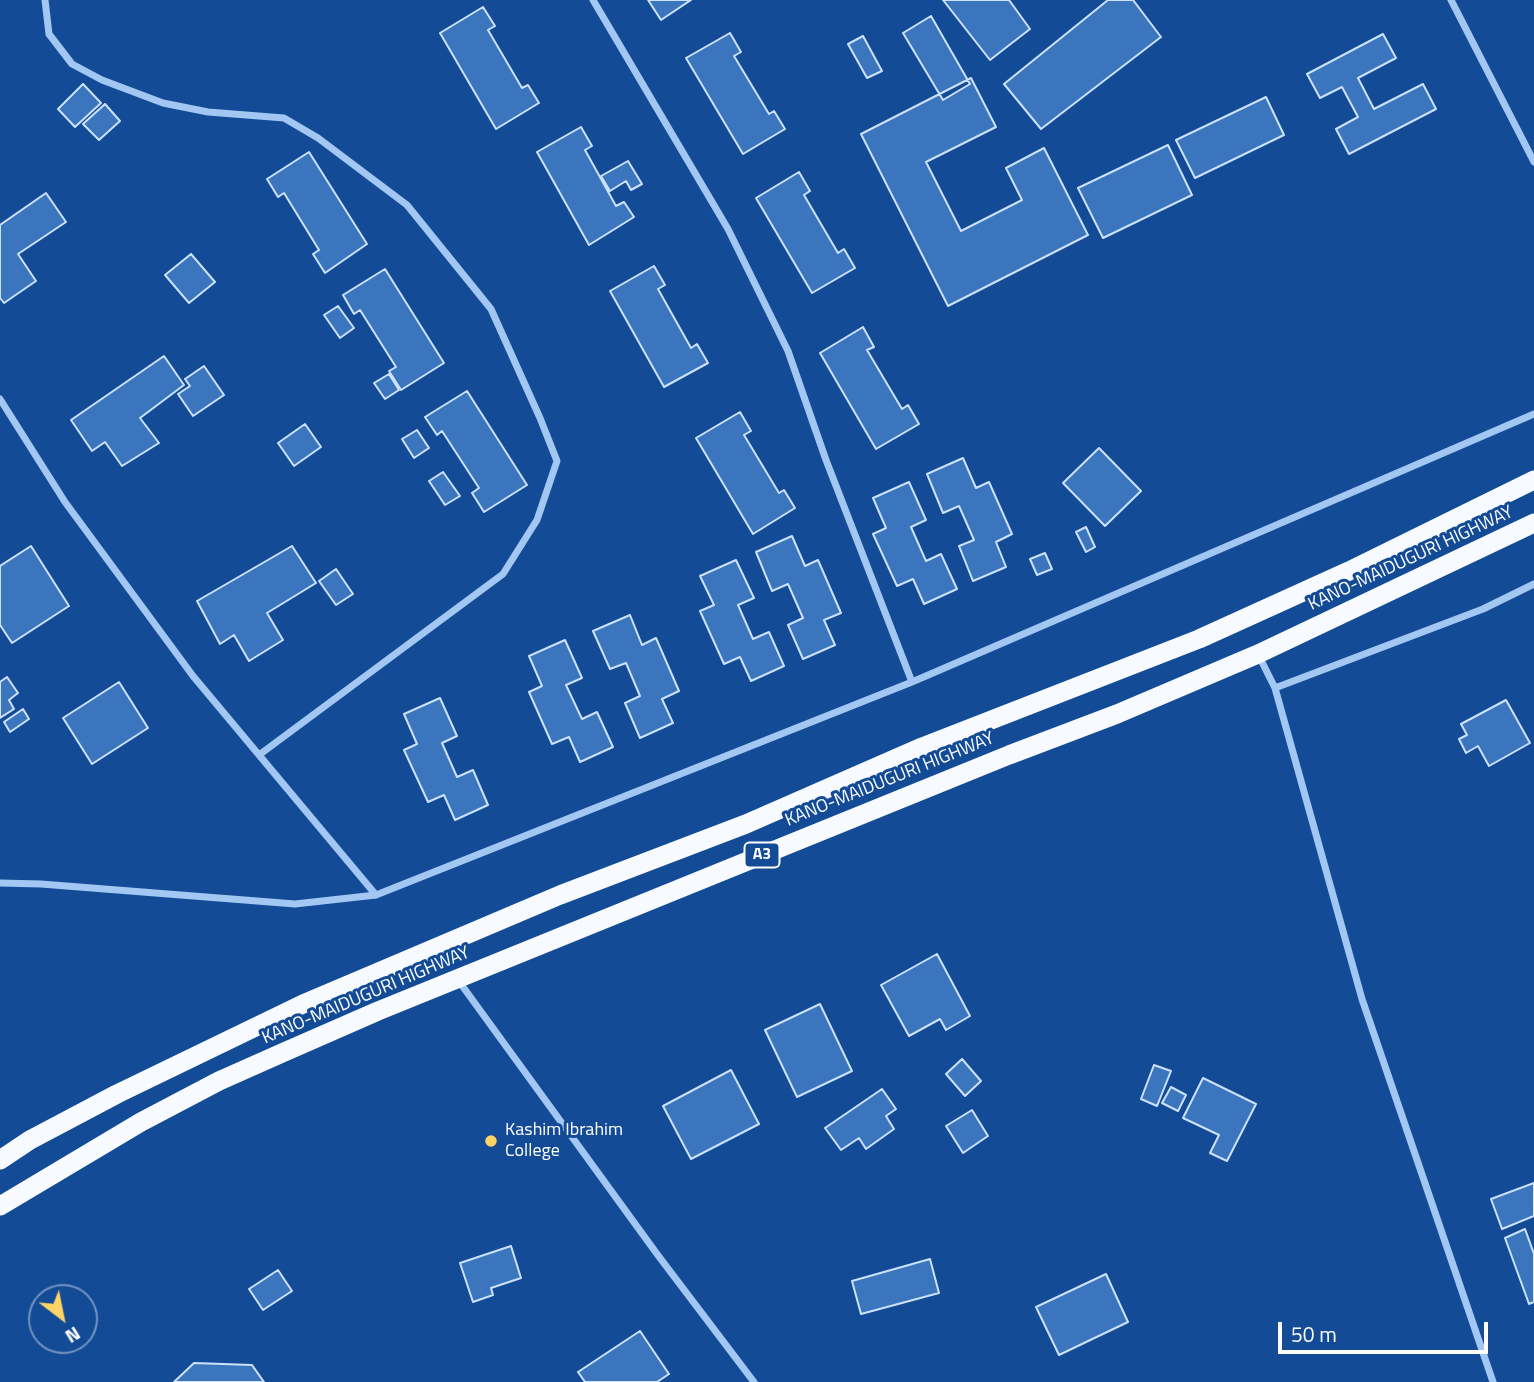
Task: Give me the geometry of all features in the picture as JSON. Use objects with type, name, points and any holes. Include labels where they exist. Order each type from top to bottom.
[{"type":"highway","name":"KANO-MAIDUGURI HIGHWAY","points":[[0,1160],[30,1140],[117,1094],[303,1004],[560,895],[746,824],[922,747],[1199,639],[1349,571],[1534,480]]},
{"type":"highway","name":"KANO-MAIDUGURI HIGHWAY","points":[[0,1206],[141,1122],[219,1082],[366,1016],[1009,755],[1117,714],[1258,654],[1534,523]]},
{"type":"street","points":[[45,0],[49,34],[72,64],[102,80],[163,103],[208,112],[284,118],[318,138],[407,205],[491,309],[540,418],[556,461],[537,520],[503,573],[259,755]]},
{"type":"street","points":[[593,0],[728,229],[788,351],[826,460],[912,682]]},
{"type":"street","points":[[1451,0],[1534,162]]},
{"type":"street","points":[[0,400],[65,502],[193,676],[376,895]]},
{"type":"street","points":[[0,883],[295,904],[376,895],[912,682],[1534,414]]},
{"type":"street","points":[[1275,688],[1483,608],[1534,584]]},
{"type":"street","points":[[1258,654],[1275,688],[1362,999],[1493,1382]]},
{"type":"street","points":[[458,979],[657,1254],[754,1382]]},
{"type":"building","points":[[648,0],[691,0],[661,20]]},
{"type":"building","points":[[943,0],[1009,0],[1030,29],[990,60]]},
{"type":"building","points":[[1108,0],[1133,0],[1161,37],[1041,129],[1004,84]]},
{"type":"building","points":[[483,7],[495,26],[488,30],[522,88],[528,85],[539,103],[496,129],[440,33]]},
{"type":"building","points":[[931,16],[970,84],[943,100],[903,33]]},
{"type":"building","points":[[730,33],[741,52],[734,56],[769,114],[774,111],[785,129],[743,154],[686,58]]},
{"type":"building","points":[[1383,34],[1396,58],[1358,78],[1374,109],[1423,84],[1436,109],[1349,154],[1336,129],[1358,117],[1342,87],[1320,98],[1307,74]]},
{"type":"building","points":[[863,36],[882,71],[867,78],[848,44]]},
{"type":"building","points":[[971,78],[996,127],[926,162],[961,231],[1022,200],[1006,168],[1044,148],[1088,235],[948,306],[861,134]]},
{"type":"building","points":[[83,84],[101,103],[75,127],[58,109]]},
{"type":"building","points":[[1266,97],[1284,135],[1195,178],[1176,140]]},
{"type":"building","points":[[105,104],[120,121],[99,140],[83,124]]},
{"type":"building","points":[[581,127],[592,146],[585,150],[616,206],[624,202],[634,217],[589,245],[537,152]]},
{"type":"building","points":[[1168,145],[1192,195],[1103,238],[1078,188]]},
{"type":"building","points":[[309,152],[367,244],[325,273],[313,254],[319,250],[284,193],[278,197],[267,179]]},
{"type":"building","points":[[628,161],[642,184],[631,190],[626,181],[610,191],[601,176]]},
{"type":"building","points":[[799,172],[810,191],[804,195],[838,253],[844,249],[855,268],[812,293],[756,198]]},
{"type":"building","points":[[46,193],[66,222],[18,254],[36,281],[4,303],[0,298],[0,225]]},
{"type":"building","points":[[191,254],[215,282],[189,303],[165,275]]},
{"type":"building","points":[[654,266],[665,285],[658,289],[691,348],[697,344],[708,363],[664,387],[610,291]]},
{"type":"building","points":[[385,269],[444,363],[401,390],[389,371],[396,367],[360,310],[354,314],[343,295]]},
{"type":"building","points":[[338,306],[354,328],[340,338],[324,315]]},
{"type":"building","points":[[863,327],[874,347],[867,350],[902,409],[908,405],[919,424],[876,449],[820,353]]},
{"type":"building","points":[[164,356],[184,385],[140,418],[159,443],[122,466],[105,442],[92,451],[71,420]]},
{"type":"building","points":[[204,366],[224,395],[193,416],[178,394],[190,386],[185,379]]},
{"type":"building","points":[[389,374],[399,390],[385,399],[374,383]]},
{"type":"building","points":[[467,391],[527,485],[484,512],[472,493],[479,488],[442,431],[437,435],[425,417]]},
{"type":"building","points":[[740,412],[751,431],[744,435],[779,493],[784,490],[795,508],[753,534],[696,438]]},
{"type":"building","points":[[305,424],[321,447],[294,466],[278,443]]},
{"type":"building","points":[[417,430],[429,448],[414,458],[402,439]]},
{"type":"building","points":[[1099,448],[1141,491],[1105,526],[1063,483]]},
{"type":"building","points":[[963,458],[976,488],[989,482],[1012,534],[996,542],[1006,567],[973,581],[959,546],[974,540],[959,506],[943,513],[927,474]]},
{"type":"building","points":[[443,472],[460,496],[445,505],[429,481]]},
{"type":"building","points":[[909,482],[926,520],[911,527],[926,561],[941,554],[957,589],[924,604],[913,579],[897,586],[873,534],[886,528],[873,498]]},
{"type":"building","points":[[1086,527],[1095,547],[1086,552],[1076,532]]},
{"type":"building","points":[[792,536],[805,566],[818,560],[841,613],[824,620],[835,645],[803,659],[788,625],[803,618],[788,584],[772,591],[756,552]]},
{"type":"building","points":[[31,546],[69,606],[12,643],[0,625],[0,566]]},
{"type":"building","points":[[292,546],[316,583],[267,613],[283,640],[249,661],[234,635],[220,644],[197,601]]},
{"type":"building","points":[[1045,553],[1052,569],[1037,575],[1030,559]]},
{"type":"building","points":[[736,560],[754,598],[738,605],[753,639],[769,632],[784,666],[751,681],[740,657],[724,664],[700,611],[714,605],[700,576]]},
{"type":"building","points":[[336,569],[353,594],[336,605],[319,581]]},
{"type":"building","points":[[630,615],[642,645],[656,638],[679,691],[662,699],[673,723],[640,738],[625,703],[640,696],[626,663],[610,669],[593,631]]},
{"type":"building","points":[[565,640],[582,678],[566,685],[582,719],[597,712],[613,747],[580,762],[569,737],[552,744],[529,692],[542,686],[529,656]]},
{"type":"building","points":[[7,677],[18,693],[9,700],[14,709],[0,718],[0,682]]},
{"type":"building","points":[[119,682],[148,728],[92,764],[63,718]]},
{"type":"building","points":[[440,698],[457,736],[442,743],[457,777],[473,770],[488,805],[455,820],[444,795],[428,802],[404,750],[417,744],[404,714]]},
{"type":"building","points":[[1506,700],[1530,743],[1489,766],[1478,746],[1466,753],[1459,739],[1467,735],[1461,724]]},
{"type":"building","points":[[23,709],[29,719],[10,732],[4,722]]},
{"type":"building","points":[[937,954],[970,1016],[946,1030],[940,1019],[909,1036],[881,985]]},
{"type":"building","points":[[820,1004],[852,1071],[797,1097],[765,1030]]},
{"type":"building","points":[[962,1059],[981,1081],[965,1096],[946,1074]]},
{"type":"building","points":[[1154,1065],[1171,1071],[1157,1106],[1141,1099]]},
{"type":"building","points":[[731,1070],[759,1124],[691,1159],[663,1106]]},
{"type":"building","points":[[1203,1078],[1256,1104],[1227,1161],[1210,1153],[1219,1135],[1183,1118]]},
{"type":"building","points":[[1171,1087],[1186,1095],[1178,1111],[1162,1103]]},
{"type":"building","points":[[882,1089],[896,1109],[886,1116],[894,1129],[866,1149],[859,1138],[841,1150],[825,1128]]},
{"type":"building","points":[[972,1110],[988,1136],[963,1153],[946,1126]]},
{"type":"building","points":[[1534,1183],[1534,1216],[1502,1229],[1491,1199]]},
{"type":"building","points":[[1525,1229],[1534,1254],[1534,1302],[1529,1304],[1505,1238]]},
{"type":"building","points":[[511,1246],[521,1278],[491,1288],[493,1295],[473,1302],[460,1263]]},
{"type":"building","points":[[930,1259],[939,1293],[861,1314],[852,1281]]},
{"type":"building","points":[[278,1270],[292,1291],[263,1310],[249,1289]]},
{"type":"building","points":[[1106,1274],[1128,1322],[1059,1355],[1036,1307]]},
{"type":"building","points":[[640,1331],[669,1374],[657,1382],[585,1382],[578,1372]]},
{"type":"building","points":[[194,1363],[252,1365],[264,1382],[174,1382]]},
{"type":"place","name":"Kashim Ibrahim College","points":[[491,1141]]}]
